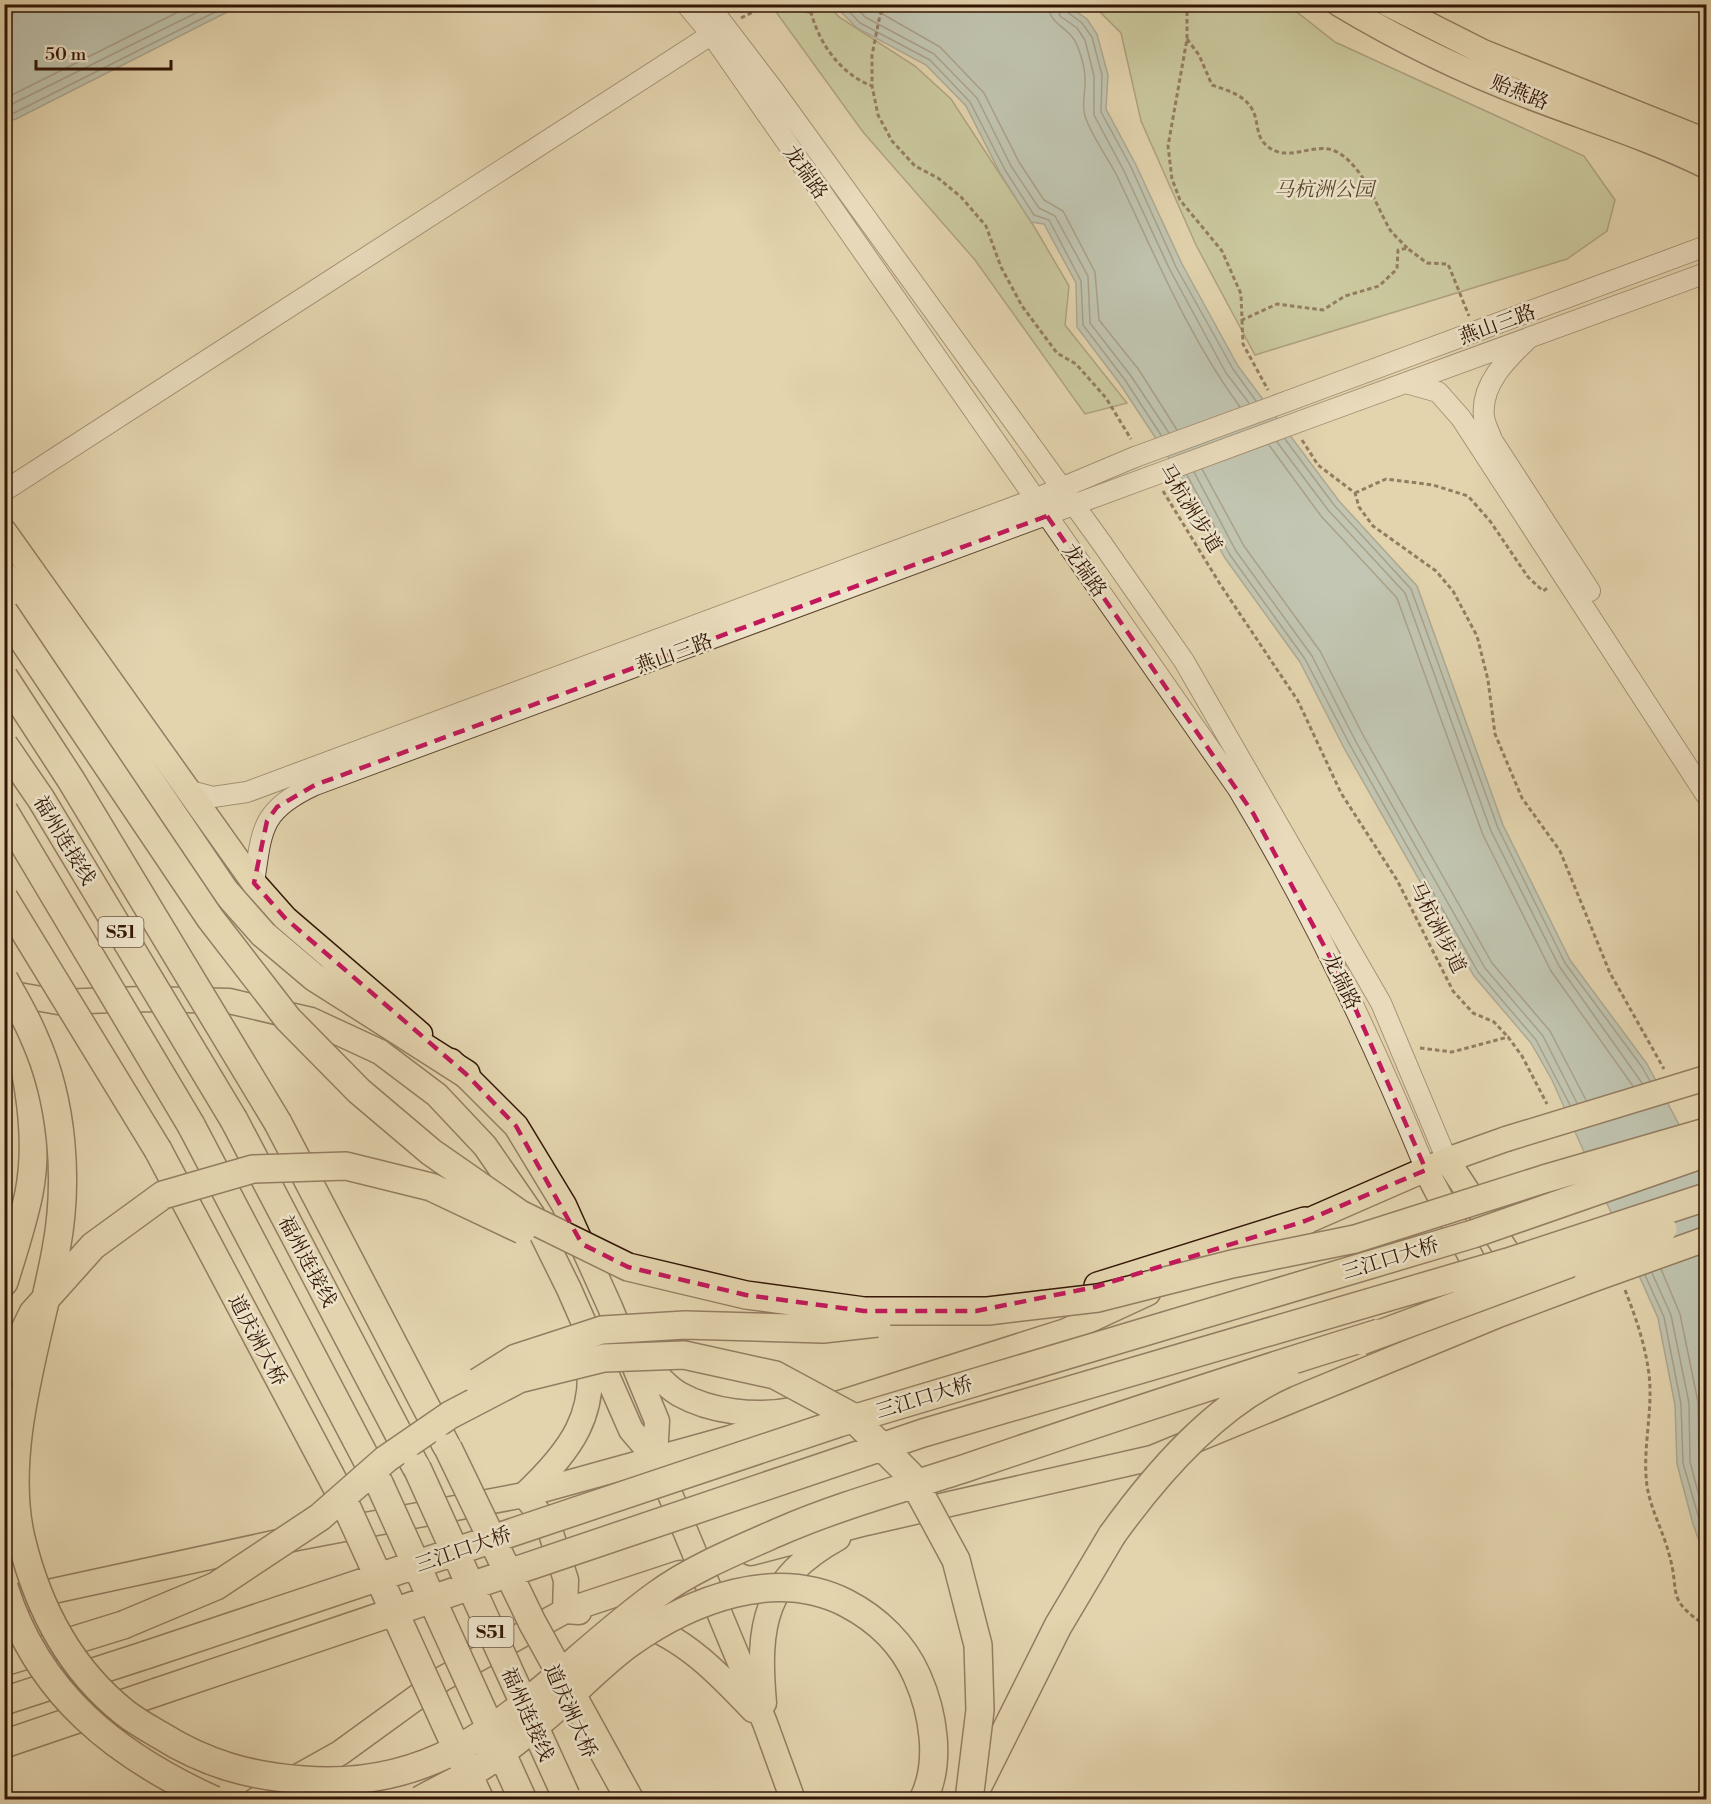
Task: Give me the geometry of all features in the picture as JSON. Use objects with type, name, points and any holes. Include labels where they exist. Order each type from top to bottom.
[{"type":"highway","points":[[4,575],[35,611],[225,891],[263,934],[314,976],[466,1074]]},
{"type":"highway","points":[[4,612],[210,918],[288,1019],[359,1091],[431,1152],[520,1214],[628,1267]]},
{"type":"highway","points":[[4,677],[71,780],[278,1123],[448,1448],[532,1622],[630,1800]]},
{"type":"highway","name":"福州连接线","points":[[4,745],[41,799],[234,1120],[417,1468],[566,1798]]},
{"type":"highway","name":"福州连接线","points":[[4,811],[191,1125],[380,1485],[523,1800]]},
{"type":"highway","name":"道庆洲大桥","points":[[4,898],[158,1150],[343,1500],[480,1800]]},
{"type":"highway","points":[[4,979],[36,1039],[54,1096],[62,1170],[57,1244],[27,1384],[15,1471],[20,1534],[40,1601],[73,1661],[124,1712],[185,1751],[254,1776],[328,1782],[394,1775],[446,1757],[509,1718],[659,1593],[722,1558],[787,1528],[1167,1399],[1379,1333],[1707,1214]]},
{"type":"highway","points":[[4,990],[22,1048],[33,1145],[29,1193],[4,1282]]},
{"type":"highway","points":[[4,1372],[33,1313],[93,1246],[163,1195],[253,1169],[346,1166],[431,1187],[514,1227],[628,1267],[746,1296],[864,1311],[988,1311],[1098,1298],[1232,1264],[1355,1239],[1544,1179],[1707,1132]]},
{"type":"highway","name":"三江口大桥","points":[[4,1701],[839,1423],[1473,1234],[1707,1153]]},
{"type":"highway","name":"三江口大桥","points":[[4,1744],[923,1433],[1497,1265],[1707,1197]]},
{"type":"highway","points":[[4,1662],[123,1625],[216,1586],[320,1517],[386,1459],[444,1403],[516,1358],[602,1330],[685,1325],[823,1329],[947,1317],[1095,1287],[1305,1221]]},
{"type":"highway","points":[[970,1800],[1058,1626],[1112,1535],[1136,1503],[1222,1411],[1277,1378],[1379,1333]]},
{"type":"highway","points":[[386,1459],[450,1415],[519,1378],[604,1358],[684,1355],[775,1375],[851,1416],[910,1475],[956,1560],[978,1645],[980,1710],[970,1800]]},
{"type":"highway","points":[[420,1800],[483,1766],[543,1720],[640,1637],[699,1604],[745,1590],[790,1586],[829,1594],[864,1612],[890,1635],[909,1659],[930,1712],[933,1739],[932,1768],[923,1800]]},
{"type":"highway","points":[[4,1587],[12,1611],[48,1678],[105,1737],[171,1780],[214,1800]]},
{"type":"highway","name":"道庆洲大桥","points":[[532,1622],[610,1800]]},
{"type":"main road","name":"贻燕路","points":[[1339,4],[1397,37],[1470,72],[1707,166]]},
{"type":"main road","name":"贻燕路","points":[[1388,4],[1483,52],[1707,141]]},
{"type":"main road","points":[[4,531],[254,883],[285,918],[466,1074],[516,1126],[564,1205],[610,1307],[657,1421],[655,1458]]},
{"type":"main road","points":[[4,990],[13,994],[58,1002],[143,999],[229,1001],[311,1020],[380,1052],[436,1095],[485,1146],[532,1214],[570,1289],[631,1430],[655,1458],[765,1723],[793,1800]]},
{"type":"main road","points":[[4,1605],[53,1591],[286,1541],[524,1495],[730,1438],[1066,1331],[1305,1221],[1437,1165],[1506,1138],[1707,1078]]},
{"type":"main road","points":[[1437,1165],[1539,1300]]},
{"type":"main road","points":[[1437,1165],[1501,1314]]},
{"type":"main road","points":[[256,1800],[340,1753],[442,1679],[565,1611],[699,1567],[866,1523],[1152,1458],[1501,1314],[1707,1239]]},
{"type":"main road","points":[[570,1289],[597,1277]]},
{"type":"main road","points":[[610,1307],[652,1370],[678,1394],[714,1408],[744,1412],[786,1411],[868,1394]]},
{"type":"main road","points":[[524,1495],[551,1470],[574,1440],[588,1404],[591,1369],[580,1313]]},
{"type":"main road","points":[[524,1495],[548,1524],[566,1580],[565,1611]]},
{"type":"main road","points":[[765,1723],[760,1662],[762,1629],[772,1600],[792,1572],[820,1548],[866,1523]]},
{"type":"main road","points":[[565,1611],[609,1614],[650,1626],[686,1647],[721,1676],[765,1723]]},
{"type":"street","name":"龙瑞路","points":[[686,4],[718,30],[1074,506],[1184,660],[1333,916],[1386,1014],[1437,1165]]},
{"type":"street","name":"龙瑞路","points":[[708,4],[718,30],[1035,499],[1218,758],[1253,813],[1437,1165]]},
{"type":"street","points":[[4,491],[718,30]]},
{"type":"street","name":"燕山三路","points":[[186,790],[213,797],[247,792],[1035,499],[1136,453],[1288,401],[1707,246]]},
{"type":"street","name":"燕山三路","points":[[254,883],[260,839],[267,821],[277,807],[315,785],[1074,506],[1155,483],[1300,429],[1406,383],[1707,273]]},
{"type":"street","points":[[1530,337],[1504,363],[1486,394],[1484,418],[1488,429],[1707,772]]},
{"type":"street","points":[[1406,383],[1437,392],[1461,418],[1707,795]]},
{"type":"path","points":[[809,4],[812,21],[833,58],[851,75],[872,86]]},
{"type":"path","name":"马杭洲步道","points":[[886,4],[880,15],[872,55],[872,86],[879,116],[892,141],[915,166],[938,178],[961,197],[986,226],[1001,267],[1022,306],[1057,353],[1076,364],[1106,398],[1136,453]]},
{"type":"path","points":[[1187,4],[1187,39],[1168,146],[1172,179],[1180,200],[1222,251],[1241,294],[1243,344],[1269,390]]},
{"type":"path","points":[[718,30],[767,5],[810,12]]},
{"type":"path","points":[[1187,39],[1199,55],[1212,84],[1237,94],[1247,102],[1264,144],[1273,150],[1291,154],[1321,149],[1336,151],[1361,177],[1390,230],[1407,248],[1427,263],[1448,264],[1476,332]]},
{"type":"path","points":[[1242,320],[1277,304],[1323,310],[1345,296],[1379,286],[1397,268],[1398,250],[1407,248]]},
{"type":"path","points":[[1300,429],[1318,465],[1355,493],[1359,507],[1373,526],[1436,571],[1453,591],[1477,636],[1488,680],[1495,734],[1522,798],[1560,851],[1610,973],[1668,1075]]},
{"type":"path","points":[[1355,493],[1386,479],[1433,485],[1468,496],[1490,521],[1528,577],[1543,591],[1564,577]]},
{"type":"path","name":"马杭洲步道","points":[[1155,483],[1298,701],[1341,793],[1397,880],[1453,990],[1473,1013],[1494,1022],[1508,1037]]},
{"type":"highlighted area","points":[[1047,516],[1253,813],[1345,985],[1426,1170],[1305,1221],[1095,1287],[976,1311],[864,1311],[746,1295],[628,1267],[582,1244],[516,1126],[466,1074],[285,918],[254,883],[267,821],[277,807],[315,785]]},
{"type":"green space","points":[[771,5],[828,5],[839,17],[915,66],[951,99],[1035,228],[1069,286],[1065,325],[1127,403],[1085,414],[975,260],[863,132]]},
{"type":"green space","name":"马杭洲公园","points":[[1093,5],[1288,5],[1335,42],[1584,156],[1615,200],[1607,231],[1567,259],[1255,355],[1196,245],[1141,121],[1121,33]]},
{"type":"water","points":[[25,5],[241,5],[16,119],[5,122],[5,19]]},
{"type":"water","points":[[834,5],[1067,5],[1087,19],[1097,34],[1108,75],[1106,109],[1136,165],[1182,264],[1238,366],[1339,501],[1417,586],[1503,825],[1570,960],[1647,1064],[1706,1176],[1706,1560],[1693,1524],[1677,1464],[1675,1405],[1658,1318],[1552,1080],[1531,1043],[1474,976],[1344,748],[1300,662],[1225,558],[1178,472],[1120,384],[1077,327],[1076,283],[1044,224],[1031,222],[1000,173],[966,106],[926,65],[857,28]]}]
